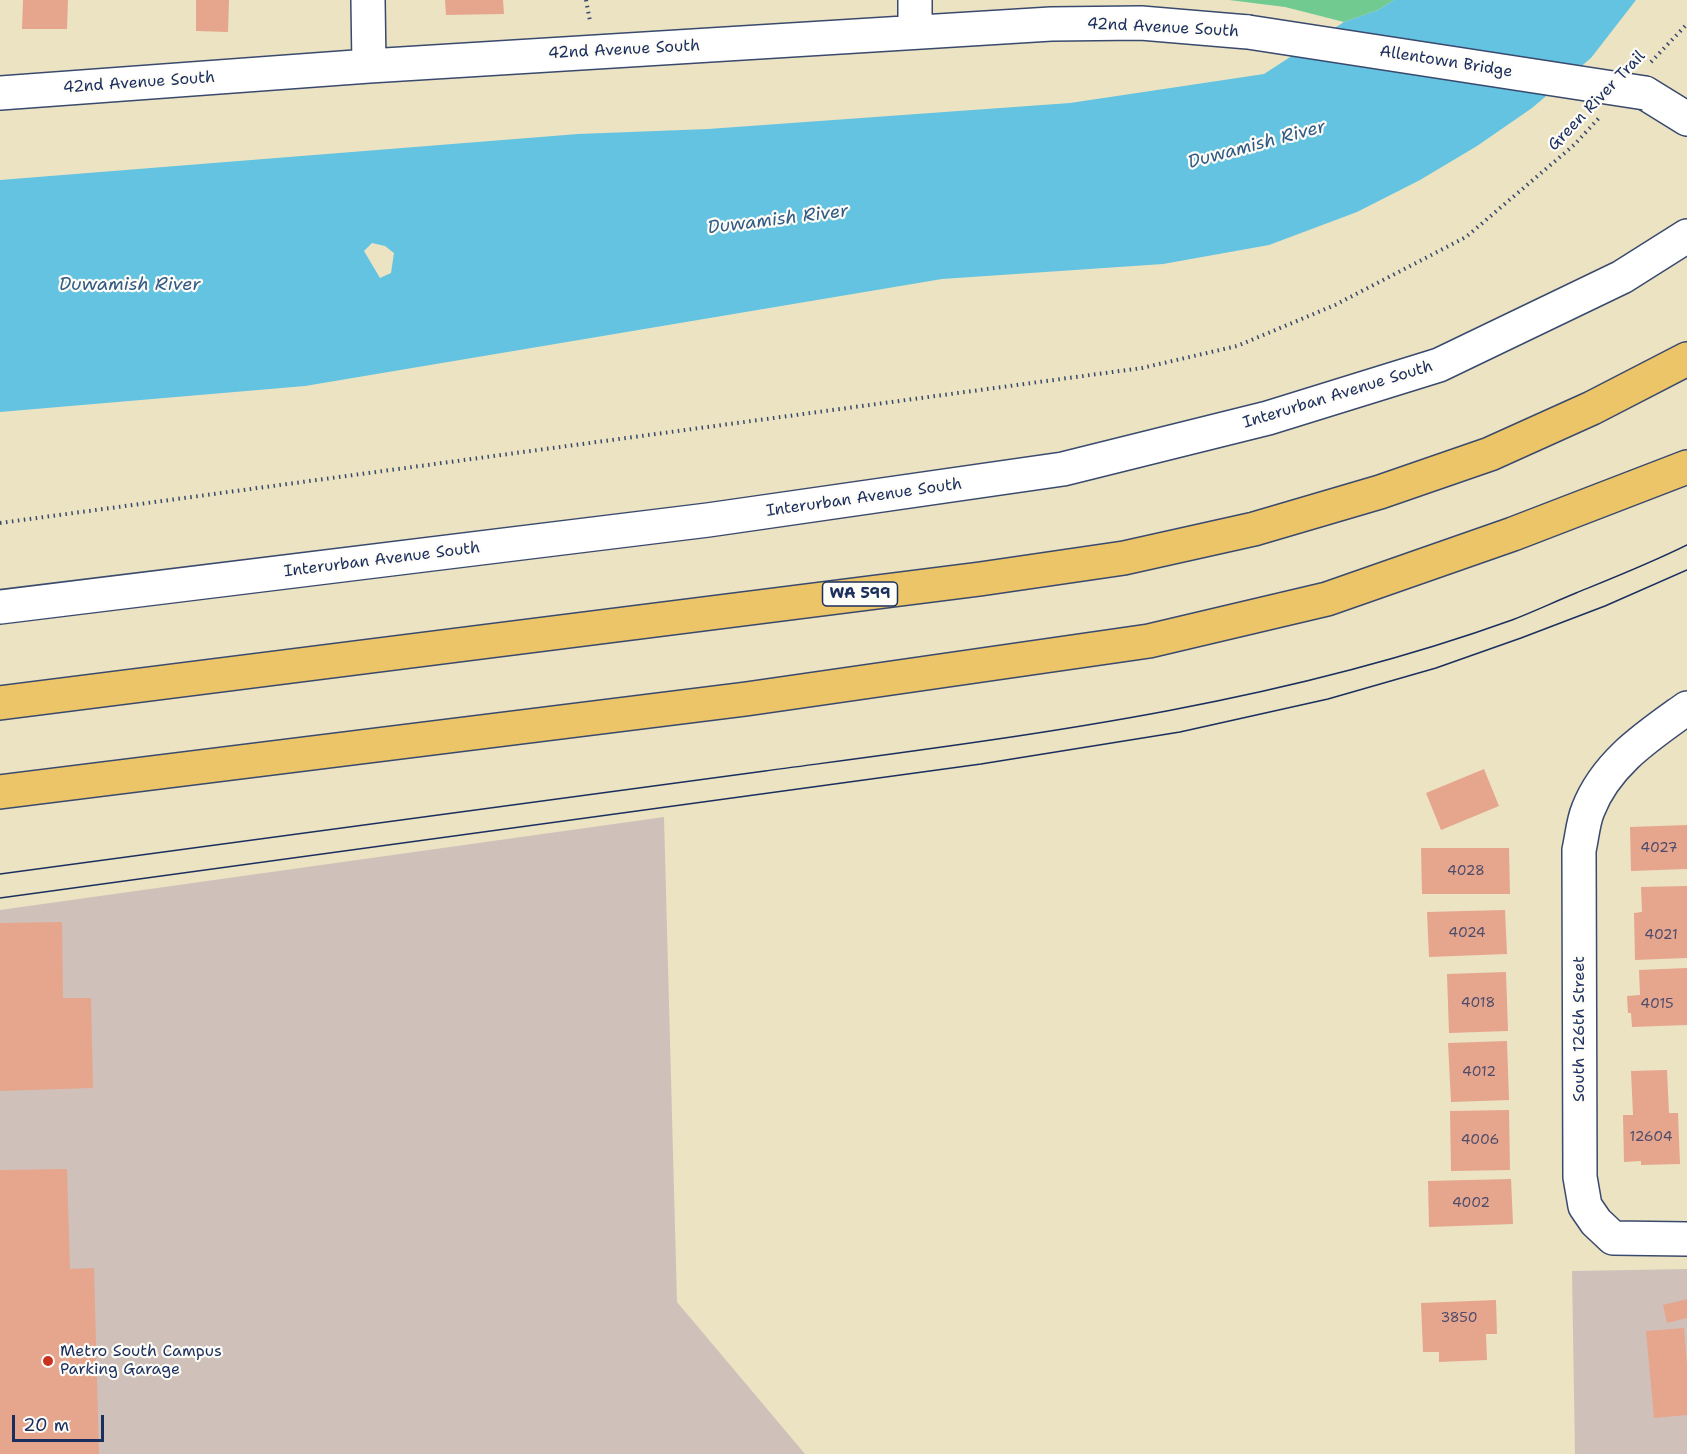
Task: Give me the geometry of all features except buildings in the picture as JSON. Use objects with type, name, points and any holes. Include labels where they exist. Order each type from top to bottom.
[{"type":"highway","name":"WA 599","points":[[0,703],[980,579],[1124,558],[1254,529],[1391,488],[1500,449],[1592,408],[1687,359]]},
{"type":"highway","points":[[0,792],[746,699],[1149,641],[1328,599],[1513,534],[1687,467]]},
{"type":"street","points":[[368,0],[369,66]]},
{"type":"street","points":[[915,0],[915,32]]},
{"type":"street","name":"42nd Avenue South","points":[[0,93],[369,66],[1051,24],[1141,23],[1248,32]]},
{"type":"street","name":"Allentown Bridge","points":[[1248,32],[1646,80]]},
{"type":"street","points":[[1646,80],[1687,100]]},
{"type":"street","points":[[1646,80],[1687,119]]},
{"type":"street","points":[[1678,242],[1687,220]]},
{"type":"street","name":"Interurban Avenue South","points":[[0,607],[708,520],[1063,469],[1268,418],[1439,365],[1622,277],[1678,242]]},
{"type":"street","name":"South 126th Street","points":[[1687,708],[1639,742],[1606,774],[1588,810],[1579,850],[1580,1177],[1585,1206],[1596,1222],[1613,1238],[1687,1239]]},
{"type":"path","name":"Green River Trail","points":[[1646,80],[1687,24]]},
{"type":"path","name":"Green River Trail","points":[[0,523],[1142,368],[1237,346],[1335,305],[1466,237],[1574,145],[1606,110]]},
{"type":"shaded area","points":[[664,817],[677,1302],[805,1454],[0,1454],[0,910]]},
{"type":"shaded area","points":[[1687,1269],[1687,1454],[1575,1454],[1572,1271]]},
{"type":"green space","points":[[1229,0],[1394,0],[1378,10],[1344,22],[1285,7]]},
{"type":"water","name":"Duwamish River","points":[[1394,0],[1636,0],[1591,58],[1532,108],[1477,146],[1420,180],[1357,212],[1269,245],[1163,264],[942,279],[305,386],[0,412],[0,180],[578,134],[708,129],[1070,103],[1264,74],[1344,22],[1378,10]],"holes":[[[372,243],[385,246],[394,253],[391,273],[380,278],[364,251]]]},
{"type":"tram line","points":[[0,874],[954,745],[1049,731],[1236,697],[1329,676],[1421,650],[1520,617],[1687,545]]},
{"type":"tram line","points":[[0,898],[981,764],[1180,732],[1328,699],[1436,668],[1605,606],[1687,570]]},
{"type":"place","name":"Metro South Campus Parking Garage","points":[[48,1361]]}]
